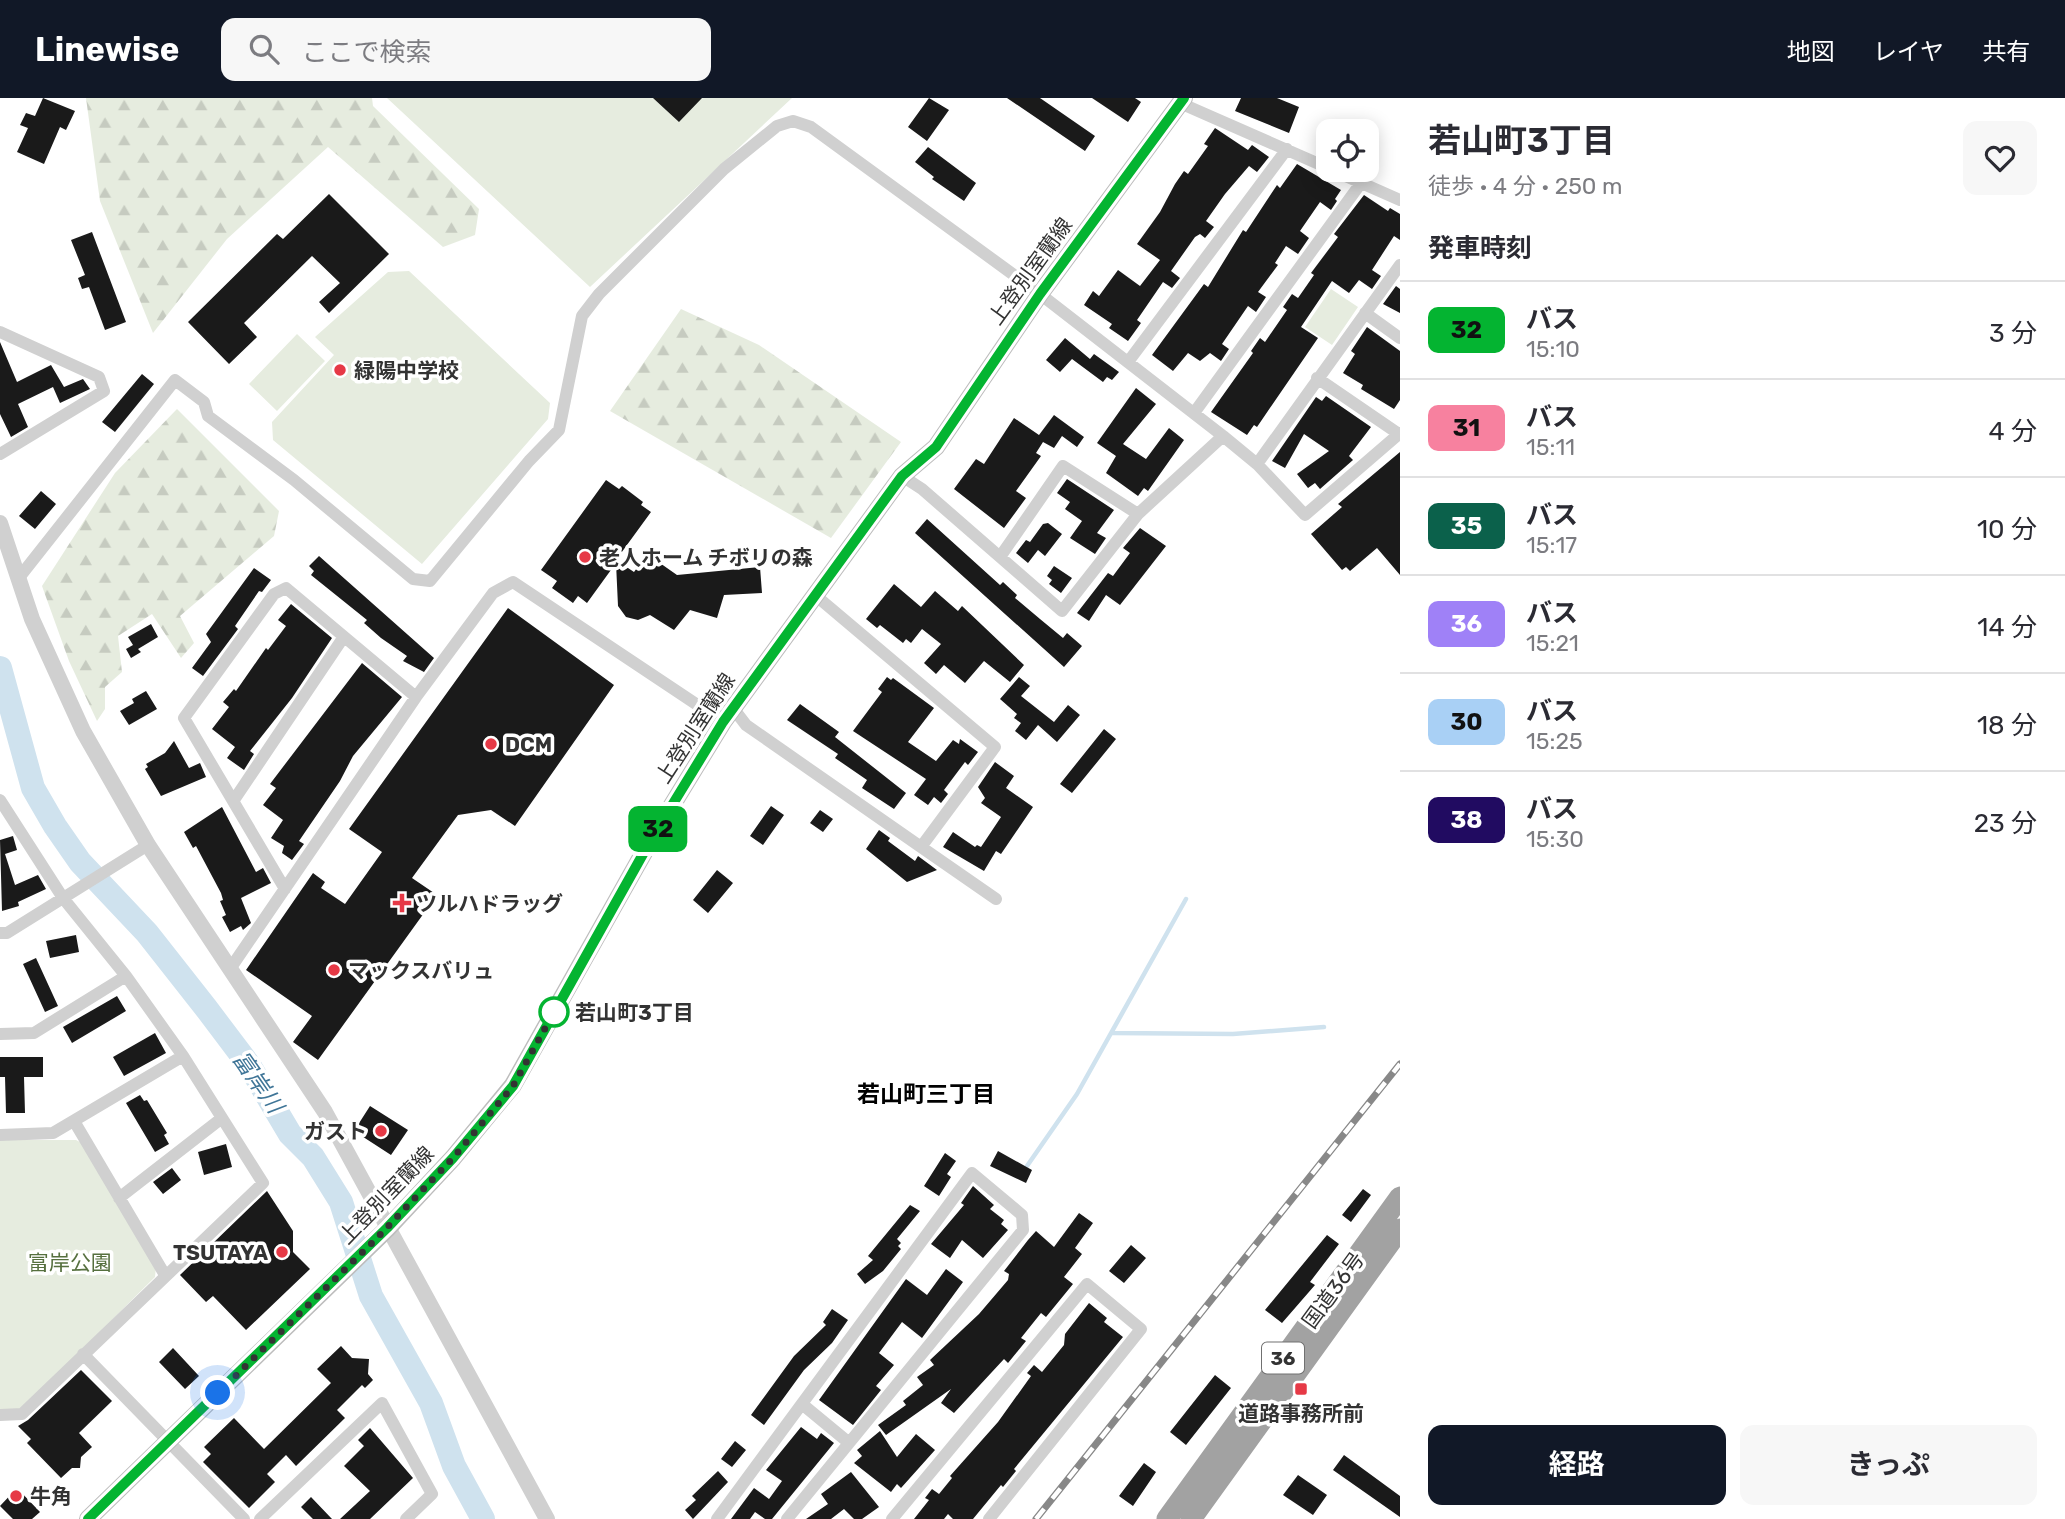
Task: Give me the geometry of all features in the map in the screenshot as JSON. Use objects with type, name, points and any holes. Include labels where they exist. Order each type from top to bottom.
[{"type":"highway","name":"国道36号","points":[[1167,1519],[1400,1197]]},
{"type":"highway","name":"国道36号","points":[[1191,1519],[1400,1229]]},
{"type":"main road","name":"上登別室蘭線","points":[[88,1519],[381,1234],[453,1158],[513,1086],[652,838],[728,715],[902,476],[936,447],[1040,294],[1182,100]]},
{"type":"street","points":[[1182,100],[1316,162]]},
{"type":"street","points":[[18,579],[175,380],[204,402],[208,416],[294,480],[413,579],[430,581],[529,461],[559,430],[582,316],[599,294],[724,169],[776,125],[793,121],[811,127],[1040,294],[1257,464],[1305,515],[1399,433],[1317,378]]},
{"type":"street","points":[[1128,362],[1287,149]]},
{"type":"street","points":[[1194,413],[1361,183],[1400,200]]},
{"type":"street","points":[[1257,464],[1400,265]]},
{"type":"street","points":[[1365,313],[1400,338]]},
{"type":"street","points":[[0,332],[99,376],[104,391],[0,454]]},
{"type":"street","points":[[902,476],[1062,611],[1138,514],[1223,436]]},
{"type":"street","points":[[1000,557],[1063,466],[1138,514]]},
{"type":"street","points":[[0,523],[18,579],[60,688],[148,845],[325,1112],[381,1234],[547,1519]]},
{"type":"street","points":[[230,969],[416,697],[493,593],[513,582],[746,724],[996,899]]},
{"type":"street","points":[[285,889],[184,718],[274,594],[286,588],[416,697]]},
{"type":"street","points":[[815,596],[995,747],[921,847]]},
{"type":"street","points":[[234,800],[343,638]]},
{"type":"street","points":[[0,1415],[22,1414],[262,1183],[183,1056],[126,976],[63,898],[45,867],[1,805]]},
{"type":"street","points":[[0,933],[7,933],[148,845]]},
{"type":"street","points":[[0,1034],[34,1033],[126,976]]},
{"type":"street","points":[[0,1135],[53,1133],[183,1056]]},
{"type":"street","points":[[119,1198],[222,1118]]},
{"type":"street","points":[[74,1121],[165,1275]]},
{"type":"street","points":[[717,1519],[972,1173],[1021,1215],[1023,1230],[787,1519]]},
{"type":"street","points":[[892,1519],[1087,1284],[1141,1329],[989,1519]]},
{"type":"street","points":[[83,1354],[244,1519]]},
{"type":"street","points":[[260,1519],[382,1403],[432,1494],[406,1519]]},
{"type":"street","points":[[802,1404],[848,1442]]},
{"type":"green space","points":[[86,98],[372,98],[373,106],[479,209],[475,235],[443,247],[328,147],[227,239],[153,333],[100,201]]},
{"type":"green space","points":[[387,98],[792,98],[590,287]]},
{"type":"green space","points":[[409,271],[550,403],[548,419],[422,564],[273,440],[272,422],[334,355],[315,337],[388,272]]},
{"type":"green space","points":[[1331,289],[1358,307],[1332,345],[1305,327]]},
{"type":"green space","points":[[681,309],[759,345],[901,442],[831,538],[610,411]]},
{"type":"green space","points":[[297,334],[325,361],[277,411],[249,384]]},
{"type":"green space","points":[[177,409],[279,511],[274,536],[180,616],[194,643],[181,658],[152,614],[118,636],[122,672],[105,687],[105,709],[97,721],[69,661],[42,586],[115,473]]},
{"type":"green space","name":"富岸公園","points":[[0,1140],[76,1140],[82,1143],[156,1267],[155,1277],[21,1410],[0,1410]]},
{"type":"building","points":[[43,98],[75,111],[66,130],[60,127],[44,164],[17,152],[28,128],[20,125],[26,113],[35,116]]},
{"type":"building","points":[[653,98],[702,98],[679,122]]},
{"type":"building","points":[[929,98],[949,110],[927,141],[908,127]]},
{"type":"building","points":[[1007,98],[1040,98],[1095,136],[1085,151]]},
{"type":"building","points":[[1092,98],[1135,98],[1141,102],[1128,122]]},
{"type":"building","points":[[1241,98],[1277,98],[1299,107],[1289,133],[1235,111]]},
{"type":"building","points":[[1215,128],[1248,150],[1252,145],[1269,157],[1257,172],[1249,166],[1225,194],[1206,221],[1214,227],[1205,238],[1200,234],[1195,237],[1171,271],[1180,278],[1172,288],[1163,282],[1137,320],[1141,323],[1128,341],[1109,328],[1112,324],[1084,305],[1093,291],[1099,296],[1118,270],[1140,286],[1160,260],[1137,244],[1184,171],[1188,174],[1208,146],[1204,144]]},
{"type":"building","points":[[928,147],[976,183],[964,201],[932,179],[934,177],[915,162]]},
{"type":"building","points":[[1297,164],[1316,175],[1316,182],[1327,182],[1341,190],[1331,210],[1320,202],[1300,231],[1309,238],[1298,254],[1286,246],[1275,263],[1278,265],[1258,292],[1266,297],[1256,312],[1248,306],[1222,344],[1229,349],[1221,361],[1210,353],[1200,361],[1188,353],[1173,371],[1152,355],[1204,284],[1208,287],[1243,230],[1246,232],[1277,185],[1280,188]]},
{"type":"building","points":[[329,194],[389,254],[329,313],[319,302],[340,283],[312,256],[244,323],[257,337],[229,364],[188,322],[277,234],[283,239]]},
{"type":"building","points":[[1364,195],[1388,211],[1390,208],[1400,214],[1400,240],[1394,236],[1372,270],[1381,276],[1372,289],[1359,280],[1349,293],[1332,281],[1301,327],[1318,338],[1257,427],[1254,425],[1247,435],[1211,412],[1253,353],[1251,351],[1260,338],[1265,342],[1287,310],[1283,307],[1292,294],[1298,298],[1314,275],[1311,273],[1338,237],[1334,234]]},
{"type":"building","points":[[92,232],[126,322],[105,330],[89,287],[82,289],[78,278],[85,275],[71,240]]},
{"type":"building","points":[[1396,286],[1400,289],[1400,313],[1383,304]]},
{"type":"building","points":[[1367,327],[1400,351],[1400,400],[1394,409],[1361,389],[1363,385],[1343,373],[1355,354],[1351,351]]},
{"type":"building","points":[[1065,338],[1090,359],[1094,354],[1119,372],[1112,380],[1107,377],[1103,382],[1072,359],[1060,372],[1046,360]]},
{"type":"building","points":[[0,342],[17,382],[51,365],[64,387],[83,379],[90,389],[60,403],[53,387],[18,404],[28,427],[11,437],[0,414]]},
{"type":"building","points":[[142,374],[154,384],[115,432],[102,422]]},
{"type":"building","points":[[1136,388],[1156,404],[1123,444],[1146,459],[1169,428],[1184,440],[1148,491],[1144,488],[1138,496],[1106,473],[1116,456],[1097,443]]},
{"type":"building","points":[[1326,396],[1371,427],[1349,456],[1353,460],[1320,489],[1315,483],[1308,488],[1297,474],[1329,451],[1304,434],[1285,468],[1272,461],[1316,397],[1322,401]]},
{"type":"building","points":[[1054,415],[1084,437],[1077,447],[1062,436],[1054,448],[1043,442],[1036,453],[1041,456],[1016,491],[1026,498],[1004,528],[954,489],[976,459],[984,464],[1014,418],[1039,435]]},
{"type":"building","points":[[1400,452],[1400,575],[1377,548],[1350,571],[1346,567],[1342,570],[1311,534],[1342,507],[1338,504]]},
{"type":"building","points":[[1067,479],[1114,510],[1097,533],[1106,538],[1095,554],[1070,538],[1082,521],[1065,509],[1070,502],[1057,493]]},
{"type":"building","name":"老人ホーム チボリの森","points":[[606,480],[619,489],[622,486],[643,502],[641,505],[651,512],[616,560],[634,572],[647,554],[677,575],[760,567],[762,593],[724,595],[717,618],[690,610],[674,630],[650,615],[638,620],[626,617],[618,606],[616,563],[587,603],[578,596],[573,603],[552,588],[557,581],[541,570]]},
{"type":"building","points":[[41,491],[56,504],[35,529],[19,516]]},
{"type":"building","points":[[927,519],[1000,585],[1003,582],[1017,595],[1015,598],[1063,638],[1067,633],[1082,646],[1064,667],[915,533]]},
{"type":"building","points":[[1048,523],[1062,534],[1045,556],[1038,550],[1028,563],[1016,553],[1026,540],[1030,542],[1043,524]]},
{"type":"building","points":[[1140,528],[1166,546],[1120,605],[1106,595],[1089,621],[1077,613],[1108,573],[1113,576],[1130,553],[1123,548]]},
{"type":"building","points":[[319,556],[434,658],[424,672],[403,661],[407,656],[381,638],[364,623],[367,620],[311,575],[314,571],[309,566]]},
{"type":"building","points":[[1054,566],[1072,578],[1061,593],[1049,584],[1052,580],[1047,576]]},
{"type":"building","points":[[254,568],[271,580],[262,592],[259,591],[235,626],[238,629],[203,676],[192,668],[211,642],[206,634]]},
{"type":"building","points":[[894,584],[921,607],[935,591],[958,611],[962,606],[1024,665],[1010,682],[984,661],[965,683],[944,665],[936,674],[924,663],[941,644],[922,629],[911,643],[906,639],[903,643],[880,625],[877,628],[866,619]]},
{"type":"building","points":[[291,604],[332,638],[292,698],[250,751],[254,754],[244,770],[227,758],[235,747],[212,729],[229,707],[223,702],[234,689],[236,691],[266,648],[268,650],[286,626],[278,620]]},
{"type":"building","points":[[508,608],[614,685],[515,826],[491,810],[458,815],[412,878],[437,895],[318,1060],[293,1042],[312,1016],[246,970],[313,873],[325,882],[321,888],[345,904],[382,852],[349,829]]},
{"type":"building","points":[[151,624],[158,637],[138,649],[141,652],[131,658],[126,649],[133,645],[128,637]]},
{"type":"building","points":[[362,663],[402,697],[353,756],[340,781],[299,841],[304,844],[292,860],[282,853],[284,846],[271,838],[283,820],[263,805],[276,788],[270,784]]},
{"type":"building","points":[[887,677],[891,680],[893,678],[934,708],[908,742],[936,761],[953,740],[959,744],[960,739],[978,752],[968,765],[965,762],[944,790],[948,794],[941,803],[934,797],[928,805],[914,795],[926,779],[853,731],[882,692],[878,689]]},
{"type":"building","points":[[1019,677],[1030,686],[1021,696],[1054,722],[1068,705],[1080,715],[1057,742],[1038,725],[1026,740],[1015,731],[1021,723],[1014,718],[1017,714],[1000,699]]},
{"type":"building","points":[[146,691],[157,709],[129,725],[120,711],[134,703],[132,699]]},
{"type":"building","points":[[800,704],[839,732],[835,737],[906,793],[894,809],[862,788],[867,780],[835,758],[838,754],[787,720]]},
{"type":"building","points":[[1104,729],[1116,739],[1072,793],[1060,784]]},
{"type":"building","points":[[174,741],[189,768],[200,763],[206,777],[161,796],[145,769],[148,767],[146,764],[165,753]]},
{"type":"building","points":[[995,762],[1014,776],[1006,788],[1033,807],[1001,854],[996,851],[984,871],[943,847],[953,832],[975,847],[981,847],[1001,817],[981,803],[985,798],[978,787]]},
{"type":"building","points":[[771,806],[784,815],[763,845],[750,836]]},
{"type":"building","points":[[222,807],[256,872],[263,868],[271,883],[241,898],[251,923],[243,930],[241,926],[230,932],[222,917],[226,915],[220,901],[223,900],[221,893],[196,846],[193,848],[184,832]]},
{"type":"building","points":[[820,810],[833,819],[823,832],[810,823]]},
{"type":"building","points":[[879,830],[890,838],[888,841],[915,861],[918,856],[937,870],[907,882],[866,849]]},
{"type":"building","points":[[13,836],[17,850],[5,854],[15,885],[38,875],[46,889],[18,902],[19,906],[2,911],[0,840]]},
{"type":"building","points":[[717,870],[733,883],[708,913],[693,900]]},
{"type":"building","points":[[76,935],[79,952],[50,958],[46,941]]},
{"type":"building","points":[[36,958],[58,1006],[45,1012],[23,964]]},
{"type":"building","points":[[117,996],[126,1011],[72,1043],[63,1027]]},
{"type":"building","points":[[155,1033],[166,1053],[124,1076],[113,1057]]},
{"type":"building","points":[[0,1057],[43,1057],[43,1077],[24,1077],[25,1113],[6,1113],[5,1077],[0,1077]]},
{"type":"building","points":[[140,1095],[144,1101],[147,1100],[167,1133],[164,1135],[169,1144],[155,1152],[126,1103]]},
{"type":"building","name":"ガスト","points":[[370,1106],[408,1130],[391,1155],[354,1131]]},
{"type":"building","points":[[226,1144],[232,1167],[204,1175],[198,1152]]},
{"type":"building","points":[[998,1151],[1032,1170],[1026,1183],[990,1166]]},
{"type":"building","points":[[945,1153],[956,1161],[947,1174],[951,1177],[939,1196],[924,1186]]},
{"type":"building","points":[[172,1168],[181,1180],[163,1194],[153,1182]]},
{"type":"building","points":[[973,1186],[994,1205],[990,1209],[1004,1220],[1001,1224],[1008,1230],[983,1258],[962,1240],[950,1258],[931,1244],[964,1205],[961,1203]]},
{"type":"building","points":[[1363,1189],[1371,1195],[1351,1222],[1342,1215]]},
{"type":"building","points":[[267,1191],[293,1231],[293,1252],[310,1269],[246,1330],[213,1296],[206,1302],[180,1275]]},
{"type":"building","points":[[910,1205],[920,1211],[897,1239],[901,1243],[898,1246],[901,1249],[883,1271],[865,1284],[857,1274],[873,1260],[868,1256]]},
{"type":"building","points":[[1079,1213],[1093,1223],[1075,1248],[1082,1254],[1064,1277],[1073,1284],[1046,1317],[1041,1313],[1021,1338],[1026,1341],[1008,1363],[1004,1359],[954,1413],[941,1403],[951,1389],[886,1435],[878,1425],[906,1405],[903,1401],[923,1385],[917,1377],[934,1365],[930,1360],[979,1314],[1008,1280],[1009,1274],[1004,1271],[1028,1240],[1036,1231],[1054,1247]]},
{"type":"building","points":[[1327,1235],[1339,1244],[1310,1282],[1315,1285],[1282,1323],[1265,1310]]},
{"type":"building","points":[[1131,1245],[1146,1258],[1124,1283],[1109,1271]]},
{"type":"building","points":[[946,1269],[963,1282],[922,1338],[902,1322],[879,1353],[894,1365],[876,1386],[881,1390],[853,1425],[819,1400],[906,1279],[927,1295]]},
{"type":"building","points":[[1089,1303],[1107,1318],[1104,1322],[1123,1337],[1014,1469],[1016,1471],[973,1519],[953,1519],[948,1514],[944,1519],[914,1519],[929,1500],[925,1498],[932,1489],[939,1494],[952,1478],[950,1476],[998,1422],[1031,1376],[1027,1373],[1034,1365],[1042,1372],[1064,1345],[1065,1334]]},
{"type":"building","points":[[832,1309],[848,1320],[832,1343],[804,1370],[764,1425],[751,1415],[794,1356],[826,1325],[823,1322]]},
{"type":"building","points":[[341,1346],[352,1358],[369,1359],[368,1374],[373,1380],[365,1388],[362,1385],[337,1410],[345,1418],[296,1466],[286,1455],[267,1474],[275,1482],[249,1508],[203,1462],[211,1454],[204,1447],[234,1418],[264,1449],[331,1383],[317,1369]]},
{"type":"building","points":[[173,1348],[199,1376],[185,1389],[159,1362]]},
{"type":"building","points":[[81,1370],[112,1401],[79,1433],[92,1447],[81,1457],[80,1468],[72,1468],[61,1478],[27,1443],[31,1439],[18,1426],[28,1420]]},
{"type":"building","points":[[1215,1375],[1231,1388],[1186,1445],[1170,1432]]},
{"type":"building","points":[[801,1427],[817,1439],[821,1433],[834,1443],[772,1519],[765,1519],[755,1512],[750,1519],[731,1519],[754,1488],[769,1499],[782,1481],[766,1470]]},
{"type":"building","points":[[370,1428],[413,1478],[370,1519],[340,1519],[370,1491],[344,1466],[364,1446],[358,1440]]},
{"type":"building","points":[[880,1431],[897,1457],[916,1434],[935,1450],[901,1488],[897,1484],[891,1492],[854,1463],[862,1456],[857,1450]]},
{"type":"building","points":[[735,1441],[746,1450],[732,1467],[721,1459]]},
{"type":"building","points":[[1344,1455],[1400,1496],[1400,1517],[1333,1470]]},
{"type":"building","points":[[1144,1463],[1156,1472],[1133,1506],[1119,1496]]},
{"type":"building","points":[[718,1471],[728,1482],[693,1519],[685,1510],[696,1500],[692,1496]]},
{"type":"building","points":[[851,1472],[879,1507],[862,1519],[854,1519],[844,1509],[831,1519],[806,1519],[828,1504],[821,1494]]},
{"type":"building","points":[[1298,1475],[1327,1495],[1313,1515],[1283,1495]]},
{"type":"building","name":"牛角","points":[[17,1488],[40,1512],[32,1519],[13,1519],[0,1506]]},
{"type":"building","points":[[311,1497],[332,1519],[313,1519],[301,1507]]},
{"type":"waterway","name":"富岸川","points":[[0,668],[33,788],[55,826],[80,862],[147,933],[206,1008],[249,1065],[290,1134],[313,1157],[341,1202],[371,1296],[431,1403],[454,1466],[483,1519]]},
{"type":"waterway","points":[[1027,1166],[1077,1094],[1186,899]]},
{"type":"waterway","points":[[1113,1033],[1233,1034],[1324,1027]]},
{"type":"railway","points":[[1036,1519],[1400,1064]]},
{"type":"bus line","name":"32","points":[[88,1519],[387,1228],[453,1158],[513,1086],[652,838],[723,722],[902,476],[936,447],[1040,294],[1184,98]]},
{"type":"place","name":"緑陽中学校","points":[[340,370]]},
{"type":"place","name":"老人ホーム チボリの森","points":[[585,557]]},
{"type":"place","name":"DCM","points":[[491,744]]},
{"type":"place","name":"ツルハドラッグ","points":[[402,903]]},
{"type":"place","name":"マックスバリュ","points":[[334,970]]},
{"type":"place","name":"若山町3丁目","points":[[554,1012]]},
{"type":"place","name":"ガスト","points":[[381,1131]]},
{"type":"place","name":"TSUTAYA","points":[[282,1252]]},
{"type":"place","name":"道路事務所前","points":[[1301,1389]]},
{"type":"place","name":"牛角","points":[[16,1496]]},
{"type":"district","name":"若山町三丁目","points":[[926,1094]]},
{"type":"route","points":[[218,1393],[375,1240],[453,1158],[513,1086],[554,1012]]}]
